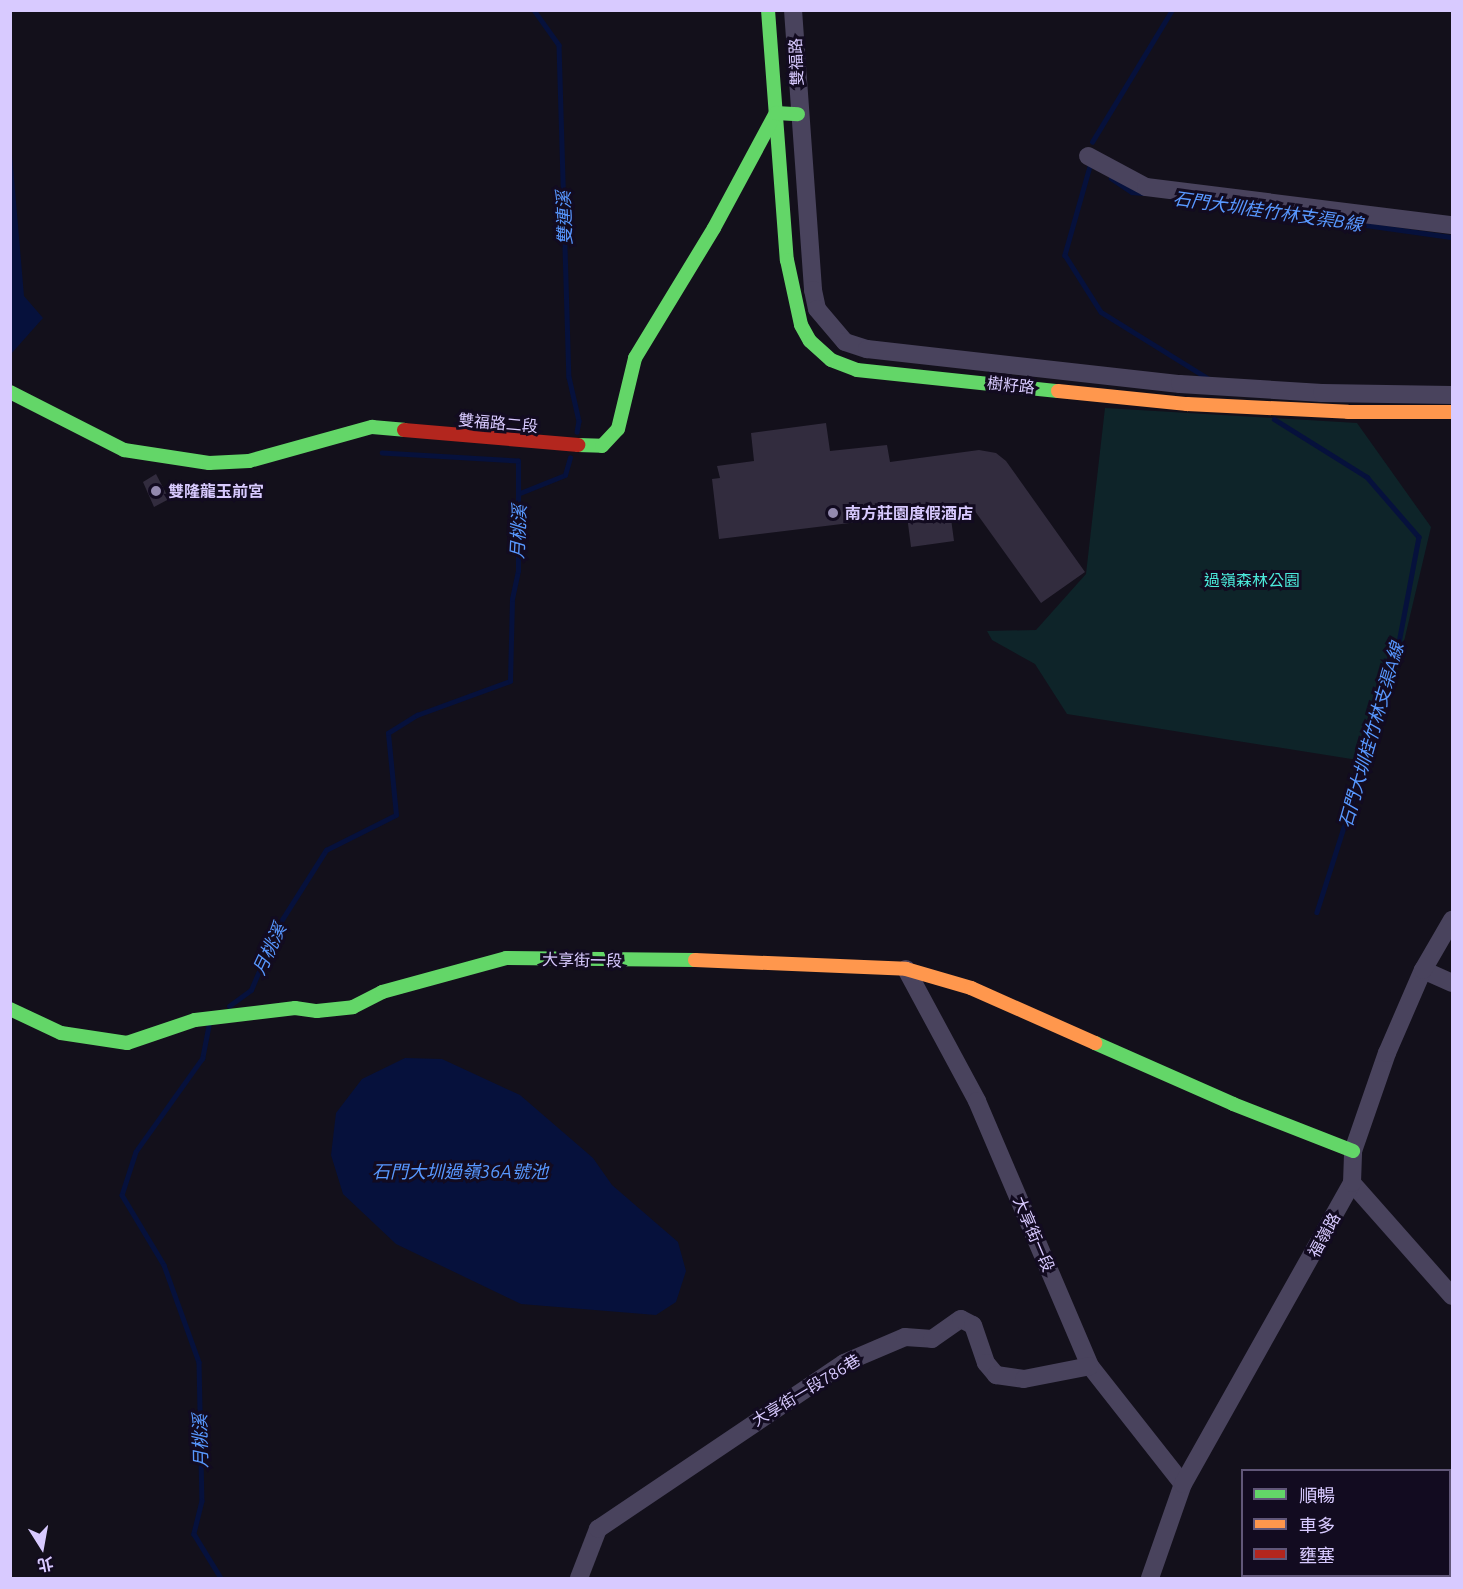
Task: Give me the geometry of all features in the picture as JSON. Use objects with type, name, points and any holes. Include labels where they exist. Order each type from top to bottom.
[{"type":"street","name":"樹籽路","points":[[768,10],[787,260],[796,308],[810,340],[831,360],[857,370],[1187,404],[1348,412],[1452,412]]},
{"type":"street","name":"雙福路","points":[[793,10],[798,114]]},
{"type":"street","points":[[776,113],[798,114]]},
{"type":"street","name":"雙福路二段","points":[[10,392],[124,450],[209,463],[249,461],[372,428],[511,442],[602,446],[618,429],[635,358],[714,228],[776,113]]},
{"type":"street","name":"樹籽路","points":[[798,114],[813,290],[817,309],[845,342],[867,349],[1180,384],[1322,393],[1452,395]]},
{"type":"street","points":[[1088,156],[1146,187],[1452,225]]},
{"type":"street","name":"福嶺路","points":[[1150,1578],[1166,1539],[1183,1484],[1352,1183],[1353,1151],[1387,1053],[1423,970],[1452,920]]},
{"type":"street","name":"大享街一段","points":[[11,1010],[61,1033],[111,1043],[144,1040],[195,1020],[267,1010],[353,1007],[391,989],[506,958],[778,961],[906,969],[971,988],[1233,1104],[1353,1151]]},
{"type":"street","name":"大享街一段","points":[[906,969],[977,1101],[1090,1366],[1183,1484]]},
{"type":"street","points":[[1423,970],[1452,983]]},
{"type":"street","points":[[1352,1183],[1452,1296]]},
{"type":"street","name":"大享街一段786巷","points":[[579,1578],[598,1529],[844,1363],[904,1337],[932,1339],[960,1319],[973,1325],[986,1363],[996,1375],[1024,1379],[1090,1366]]},
{"type":"green space","name":"過嶺森林公園","points":[[1105,408],[1357,423],[1431,527],[1397,671],[1364,761],[1067,714],[1035,664],[992,640],[987,631],[1036,630],[1086,574]]},
{"type":"water","points":[[11,143],[24,296],[43,318],[11,354]]},
{"type":"water","name":"石門大圳過嶺36A號池","points":[[405,1058],[442,1059],[520,1095],[593,1158],[612,1185],[678,1242],[686,1271],[676,1302],[656,1315],[521,1304],[396,1244],[343,1194],[331,1155],[336,1113],[362,1079]]},
{"type":"building","name":"南方莊園度假酒店","points":[[826,423],[830,451],[887,445],[890,462],[979,450],[996,453],[1006,461],[1085,572],[1041,603],[972,507],[950,511],[954,541],[911,547],[907,516],[719,539],[712,479],[720,478],[717,466],[754,461],[751,433]]},
{"type":"building","name":"雙隆龍玉前宮","points":[[156,474],[169,499],[154,507],[143,482]]},
{"type":"waterway","name":"雙連溪","points":[[534,10],[559,45],[569,377],[579,421],[577,432]]},
{"type":"waterway","points":[[1092,142],[1172,10]]},
{"type":"waterway","name":"石門大圳桂竹林支渠A線","points":[[1091,163],[1065,255],[1101,312],[1209,379]]},
{"type":"waterway","name":"石門大圳桂竹林支渠B線","points":[[1111,178],[1132,192],[1143,193]]},
{"type":"waterway","name":"石門大圳桂竹林支渠B線","points":[[1273,212],[1452,237]]},
{"type":"waterway","name":"石門大圳桂竹林支渠A線","points":[[1274,419],[1367,477],[1419,537],[1393,674],[1317,912]]},
{"type":"waterway","name":"月桃溪","points":[[229,1006],[251,990],[278,926],[326,850],[396,815],[388,733],[417,715],[510,681],[512,599],[518,571],[518,461],[382,453]]},
{"type":"waterway","name":"雙連溪","points":[[520,493],[565,475],[570,458]]},
{"type":"waterway","name":"月桃溪","points":[[209,1026],[203,1058],[136,1152],[122,1195],[164,1265],[199,1362],[202,1501],[194,1534],[221,1578]]},
{"type":"traffic: fast","points":[[768,10],[787,260],[801,325],[810,341],[831,360],[857,370],[1058,391]]},
{"type":"traffic: fast","points":[[578,445],[602,446],[618,429],[635,358],[714,228],[776,113],[798,114]]},
{"type":"traffic: fast","points":[[10,392],[124,450],[209,463],[249,461],[372,427],[404,430]]},
{"type":"traffic: fast","points":[[10,1009],[61,1033],[127,1043],[195,1020],[295,1008],[317,1011],[353,1007],[382,992],[506,958],[695,960]]},
{"type":"traffic: fast","points":[[1095,1043],[1233,1104],[1353,1151]]},
{"type":"traffic: slow","points":[[1058,391],[1187,404],[1348,412],[1452,412]]},
{"type":"traffic: slow","points":[[695,960],[906,969],[971,988],[1095,1043]]},
{"type":"traffic: jam","points":[[404,430],[578,445]]},
{"type":"place","name":"雙隆龍玉前宮","points":[[156,491]]},
{"type":"place","name":"南方莊園度假酒店","points":[[833,513]]}]
